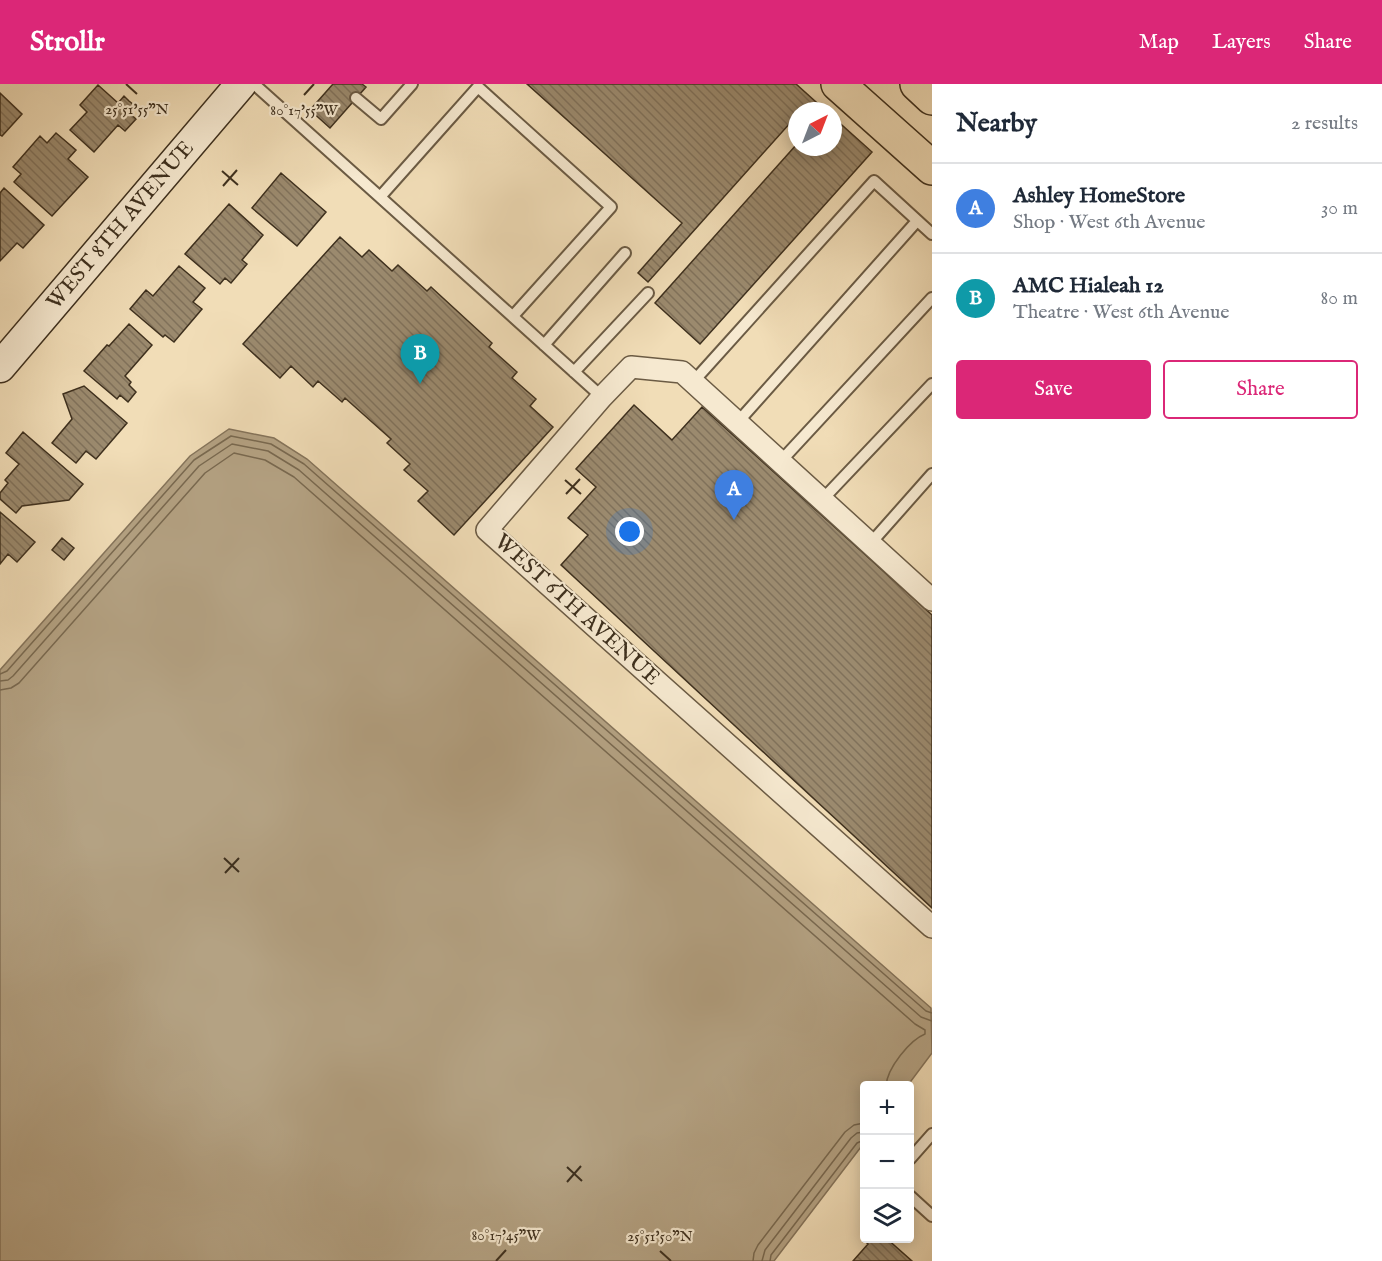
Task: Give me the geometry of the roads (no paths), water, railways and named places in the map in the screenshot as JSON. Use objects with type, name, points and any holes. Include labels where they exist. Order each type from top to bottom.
[{"type":"main road","points":[[838,84],[932,168]]},
{"type":"main road","points":[[916,84],[932,98]]},
{"type":"main road","points":[[890,130],[932,156]]},
{"type":"street","name":"WEST 8TH AVENUE","points":[[0,367],[241,84]]},
{"type":"street","name":"WEST 6TH AVENUE","points":[[931,598],[682,372],[631,367],[602,397],[487,530],[932,927]]},
{"type":"lane","points":[[254,84],[602,397]]},
{"type":"lane","points":[[356,98],[381,119],[412,84]]},
{"type":"lane","points":[[380,196],[478,87],[525,129],[611,207],[513,316]]},
{"type":"lane","points":[[693,382],[874,181],[932,234]]},
{"type":"lane","points":[[737,423],[918,221]]},
{"type":"lane","points":[[544,345],[625,253]]},
{"type":"lane","points":[[574,372],[648,293]]},
{"type":"lane","points":[[780,462],[932,298]]},
{"type":"lane","points":[[822,500],[932,384]]},
{"type":"lane","points":[[870,544],[932,474]]},
{"type":"lane","points":[[914,1154],[932,1134]]},
{"type":"lane","points":[[914,1200],[932,1216]]},
{"type":"water","points":[[229,429],[274,438],[307,459],[931,1008],[932,1053],[911,1081],[860,1081],[860,1148],[774,1261],[0,1261],[0,670],[190,456]]},
{"type":"place","name":"AMC Hialeah 12","points":[[420,384]]},
{"type":"place","name":"Ashley HomeStore","points":[[734,520]]}]
